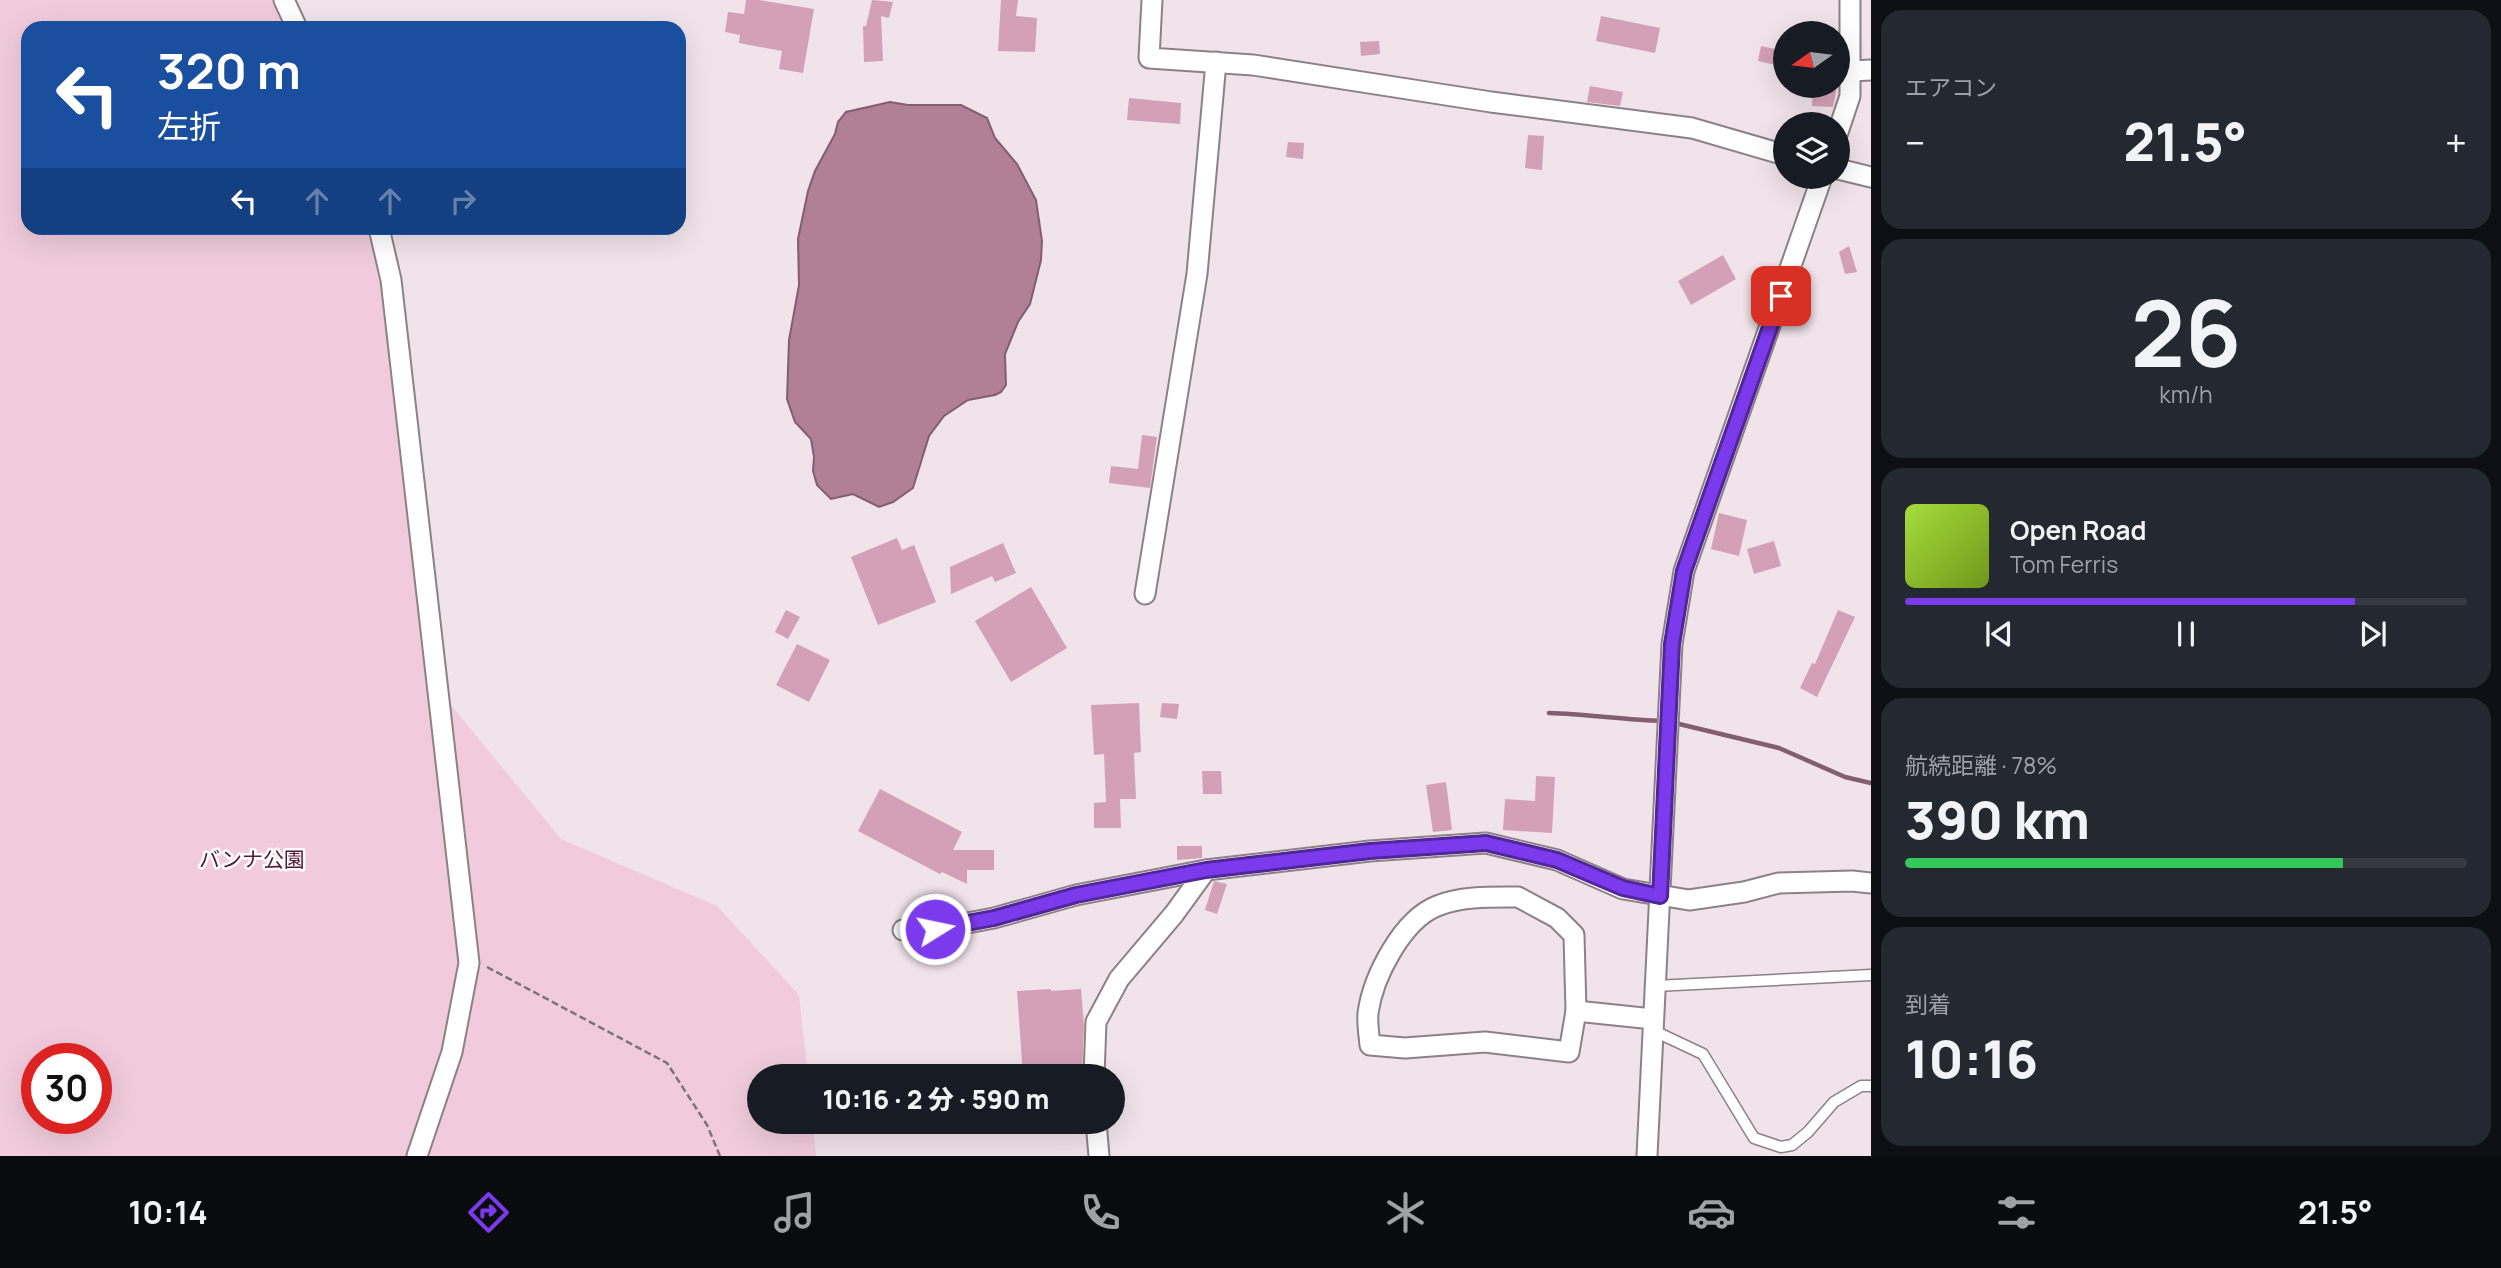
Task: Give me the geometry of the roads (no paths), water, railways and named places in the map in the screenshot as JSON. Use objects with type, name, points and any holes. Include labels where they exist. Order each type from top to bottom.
[{"type":"street","points":[[284,0],[294,21]]},
{"type":"street","points":[[1152,0],[1150,58],[1253,65],[1491,103],[1692,128],[1773,152]]},
{"type":"street","points":[[1850,0],[1850,21]]},
{"type":"street","points":[[1145,594],[1197,274],[1216,62]]},
{"type":"street","points":[[1850,71],[1871,70]]},
{"type":"street","points":[[1850,172],[1871,177]]},
{"type":"street","points":[[1647,1156],[1672,644],[1684,571],[1818,189]]},
{"type":"street","points":[[381,235],[391,280],[468,957],[452,1052],[418,1156]]},
{"type":"street","points":[[903,930],[935,929],[994,918],[1076,895],[1206,870],[1370,851],[1486,843],[1557,860],[1623,888],[1689,900],[1744,892],[1779,883],[1871,883]]},
{"type":"street","points":[[1094,1064],[1096,1022],[1119,979],[1174,914],[1206,870]]},
{"type":"street","points":[[1518,897],[1558,918],[1573,935],[1576,1011],[1570,1052],[1485,1042],[1405,1048],[1370,1045],[1368,1014],[1376,981],[1402,932],[1436,906],[1478,898],[1518,897]]},
{"type":"street","points":[[1576,1011],[1653,1024]]},
{"type":"street","points":[[1097,1134],[1099,1156]]},
{"type":"lane","points":[[1654,986],[1871,975]]},
{"type":"lane","points":[[1653,1024],[1703,1054],[1754,1138],[1781,1147],[1792,1145],[1808,1132],[1834,1102],[1861,1086],[1871,1086]]},
{"type":"waterway","points":[[1549,713],[1663,721]]},
{"type":"waterway","points":[[1675,723],[1779,748],[1845,777],[1871,783]]},
{"type":"park label","name":"バンナ公園","points":[[252,860]]}]
